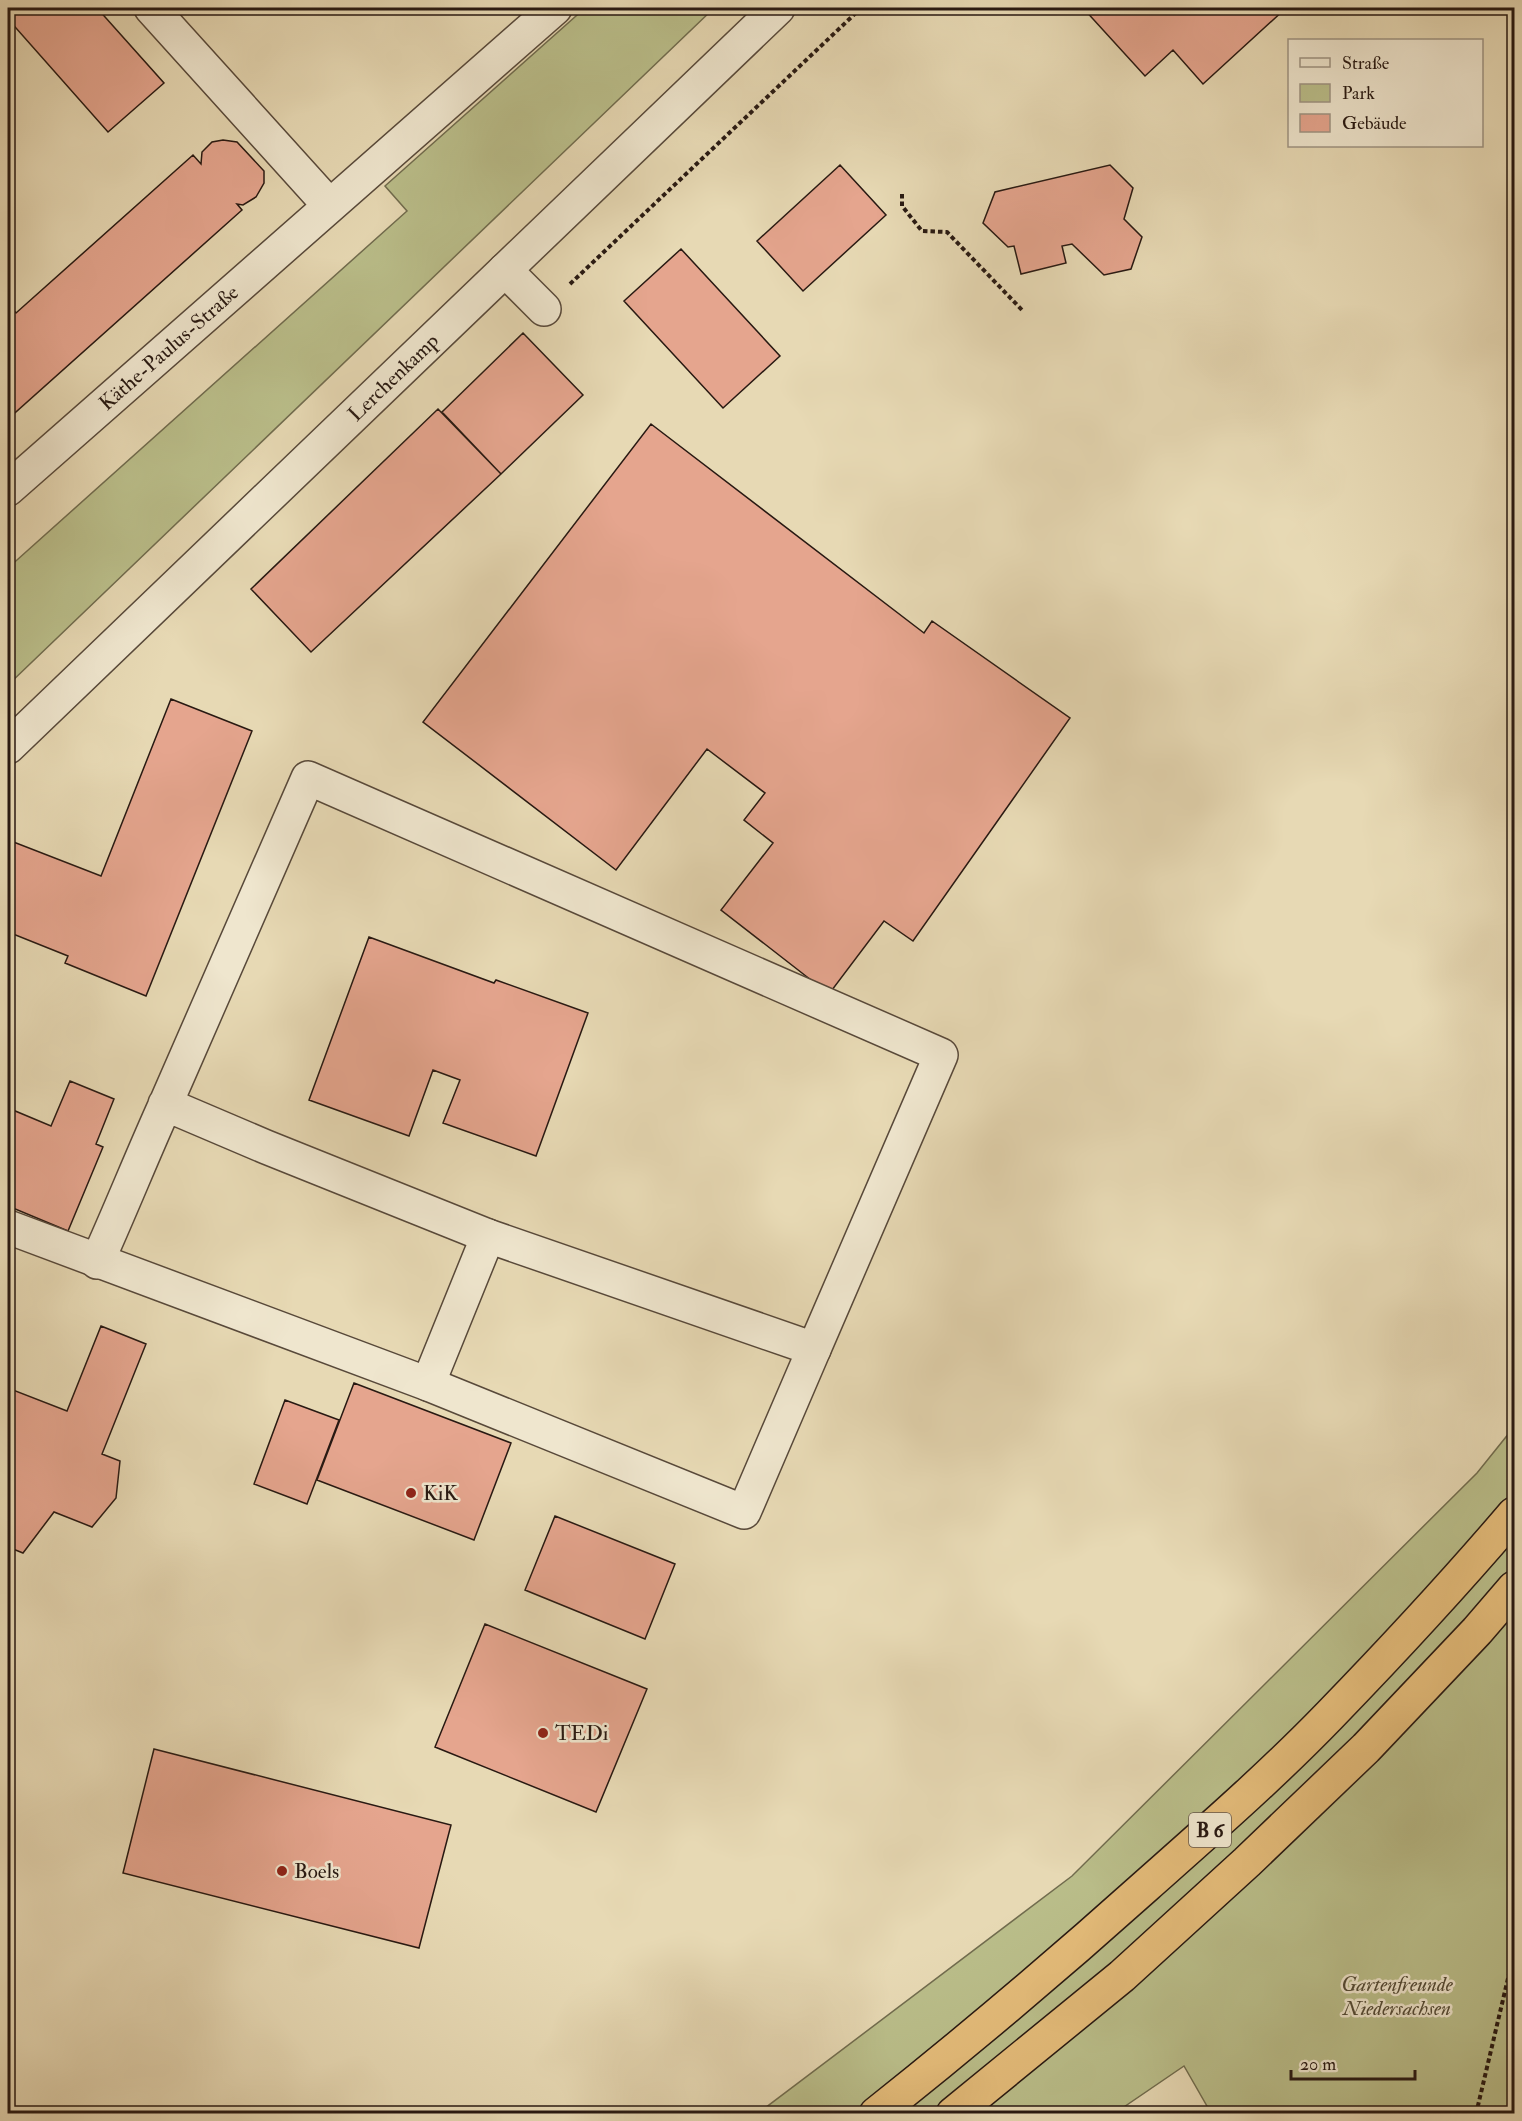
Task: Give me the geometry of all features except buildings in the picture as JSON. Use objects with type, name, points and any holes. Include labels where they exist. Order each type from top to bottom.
[{"type":"highway","name":"B 6","points":[[876,2114],[1061,1961],[1217,1823],[1329,1716],[1446,1592],[1515,1514]]},
{"type":"highway","name":"B 6","points":[[953,2114],[1122,1976],[1247,1862],[1366,1748],[1515,1588]]},
{"type":"street","points":[[151,8],[329,205]]},
{"type":"street","name":"Käthe-Paulus-Straße","points":[[8,489],[555,8]]},
{"type":"street","name":"Lerchenkamp","points":[[8,747],[778,8]]},
{"type":"street","points":[[505,270],[544,309]]},
{"type":"street","points":[[8,1227],[97,1262],[428,1384],[744,1512],[941,1055],[308,778],[97,1262]]},
{"type":"street","points":[[165,1104],[489,1236],[814,1349]]},
{"type":"street","points":[[428,1384],[489,1236]]},
{"type":"path","points":[[544,309],[861,8]]},
{"type":"path","points":[[902,194],[902,206],[922,231],[947,232],[1023,311]]},
{"type":"path","points":[[1476,2114],[1515,1953]]},
{"type":"green space","points":[[585,8],[714,8],[8,685],[8,568],[407,211],[385,186]]},
{"type":"green space","name":"Gartenfreunde Niedersachsen","points":[[1514,1427],[1514,2113],[1211,2113],[1184,2066],[1115,2113],[757,2114],[1072,1876],[1477,1473]]},
{"type":"place","name":"KiK","points":[[411,1493]]},
{"type":"place","name":"TEDi","points":[[543,1733]]},
{"type":"place","name":"Boels","points":[[282,1871]]}]
